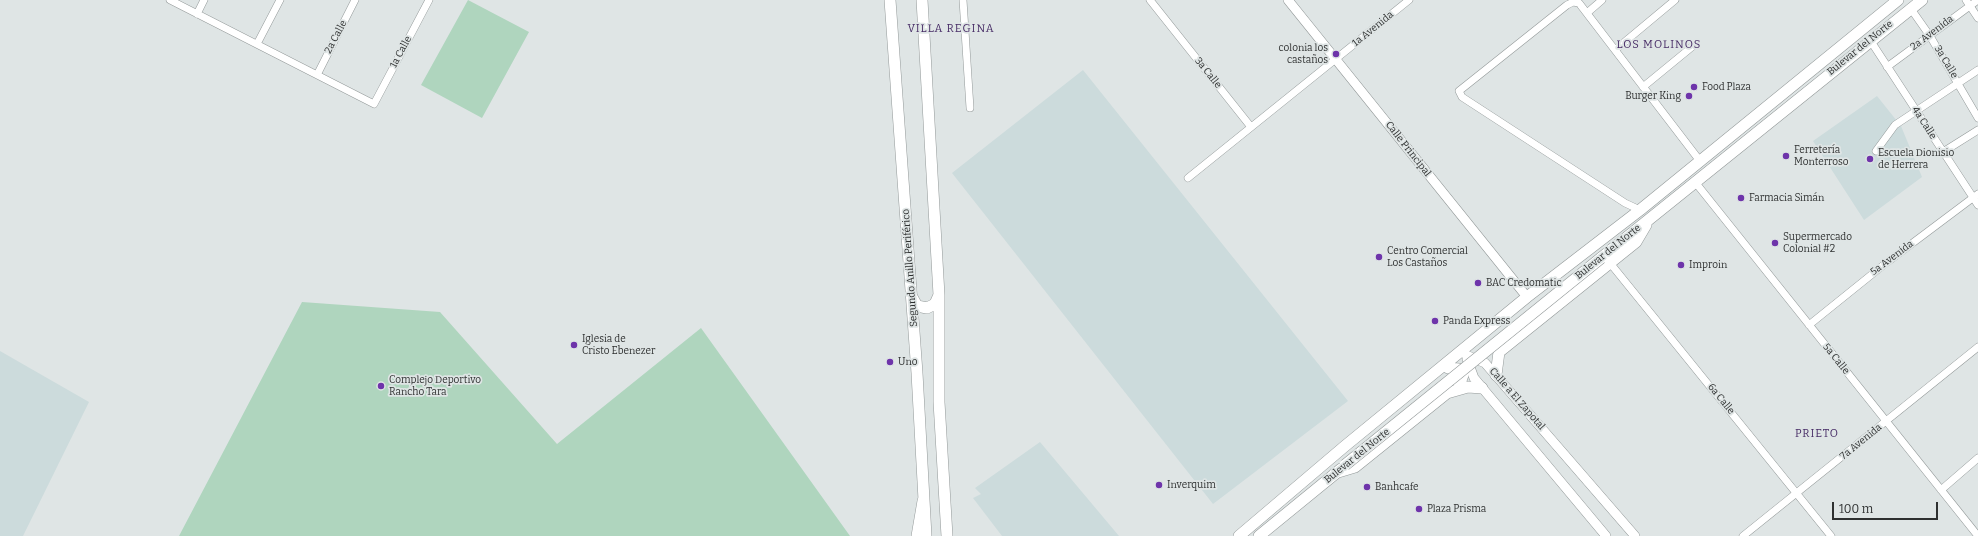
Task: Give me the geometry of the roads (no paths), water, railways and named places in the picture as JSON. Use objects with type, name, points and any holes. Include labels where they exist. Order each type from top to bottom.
[{"type":"main road","name":"Segundo Anillo Periférico","points":[[890,0],[922,440],[923,501],[926,536]]},
{"type":"main road","points":[[922,0],[939,295],[939,402],[948,536]]},
{"type":"main road","name":"Bulevar del Norte","points":[[1239,536],[1527,297],[1640,210],[1898,0]]},
{"type":"main road","name":"Bulevar del Norte","points":[[1259,536],[1345,465],[1605,260],[1649,219],[1870,40],[1922,0]]},
{"type":"main road","points":[[1350,443],[1356,441],[1481,343],[1601,244],[1605,237]]},
{"type":"main road","points":[[1481,343],[1481,351],[1486,356],[1490,357],[1499,352],[1605,260]]},
{"type":"main road","points":[[912,297],[917,306],[927,308],[936,304],[939,295]]},
{"type":"main road","points":[[1496,375],[1499,352]]},
{"type":"main road","points":[[1448,368],[1459,369],[1463,375],[1458,389]]},
{"type":"main road","points":[[1335,473],[1355,467],[1447,393],[1458,389],[1482,388]]},
{"type":"main road","points":[[917,536],[923,501]]},
{"type":"street","points":[[170,0],[316,75]]},
{"type":"street","points":[[197,14],[204,0]]},
{"type":"street","points":[[257,44],[280,0]]},
{"type":"street","name":"2a Calle","points":[[316,75],[355,0]]},
{"type":"street","name":"1a Calle","points":[[316,75],[374,104],[428,0]]},
{"type":"street","points":[[963,0],[970,108]]},
{"type":"street","name":"3a Calle","points":[[1150,0],[1251,127]]},
{"type":"street","name":"Calle Principal","points":[[1288,0],[1527,297]]},
{"type":"street","name":"1a Avenida","points":[[1188,178],[1409,0]]},
{"type":"street","points":[[1587,13],[1602,0]]},
{"type":"street","points":[[1615,50],[1675,0]]},
{"type":"street","name":"2a Avenida","points":[[1887,67],[1930,36],[1968,3],[1978,0]]},
{"type":"street","points":[[1640,210],[1625,203],[1462,97],[1459,91],[1567,5],[1573,2],[1579,3],[1700,161]]},
{"type":"street","points":[[1968,3],[1978,18]]},
{"type":"street","name":"3a Calle","points":[[1911,9],[1930,36],[1978,118]]},
{"type":"street","name":"4a Calle","points":[[1870,40],[1944,152],[1976,196],[1978,205]]},
{"type":"street","points":[[1643,86],[1693,46]]},
{"type":"street","points":[[1876,151],[1895,125],[1978,70]]},
{"type":"street","points":[[1944,152],[1978,130]]},
{"type":"street","name":"5a Calle","points":[[1695,182],[1978,536]]},
{"type":"street","name":"5a Avenida","points":[[1809,325],[1880,267],[1976,196]]},
{"type":"street","name":"6a Calle","points":[[1605,260],[1831,536]]},
{"type":"street","name":"7a Avenida","points":[[1743,536],[1978,347]]},
{"type":"street","name":"Calle a El Zapotal","points":[[1466,355],[1485,363],[1635,536]]},
{"type":"street","name":"Calle a El Zapotal","points":[[1466,355],[1471,374],[1606,536]]},
{"type":"street","points":[[1942,490],[1978,458]]},
{"type":"place","name":"colonia los castaños","points":[[1336,54]]},
{"type":"place","name":"Food Plaza","points":[[1694,87]]},
{"type":"place","name":"Burger King","points":[[1689,96]]},
{"type":"place","name":"Ferretería Monterroso","points":[[1786,156]]},
{"type":"place","name":"Escuela Dionisio de Herrera","points":[[1870,159]]},
{"type":"place","name":"Farmacia Simán","points":[[1741,198]]},
{"type":"place","name":"Supermercado Colonial #2","points":[[1775,243]]},
{"type":"place","name":"Centro Comercial Los Castaños","points":[[1379,257]]},
{"type":"place","name":"Improin","points":[[1681,265]]},
{"type":"place","name":"BAC Credomatic","points":[[1478,283]]},
{"type":"place","name":"Panda Express","points":[[1435,321]]},
{"type":"place","name":"Iglesia de Cristo Ebenezer","points":[[574,345]]},
{"type":"place","name":"Uno","points":[[890,362]]},
{"type":"place","name":"Complejo Deportivo Rancho Tara","points":[[381,386]]},
{"type":"place","name":"Inverquim","points":[[1159,485]]},
{"type":"place","name":"Banhcafe","points":[[1367,487]]},
{"type":"place","name":"Plaza Prisma","points":[[1419,509]]},
{"type":"district","name":"VILLA REGINA","points":[[951,29]]},
{"type":"district","name":"LOS MOLINOS","points":[[1659,45]]},
{"type":"district","name":"PRIETO","points":[[1817,434]]}]
